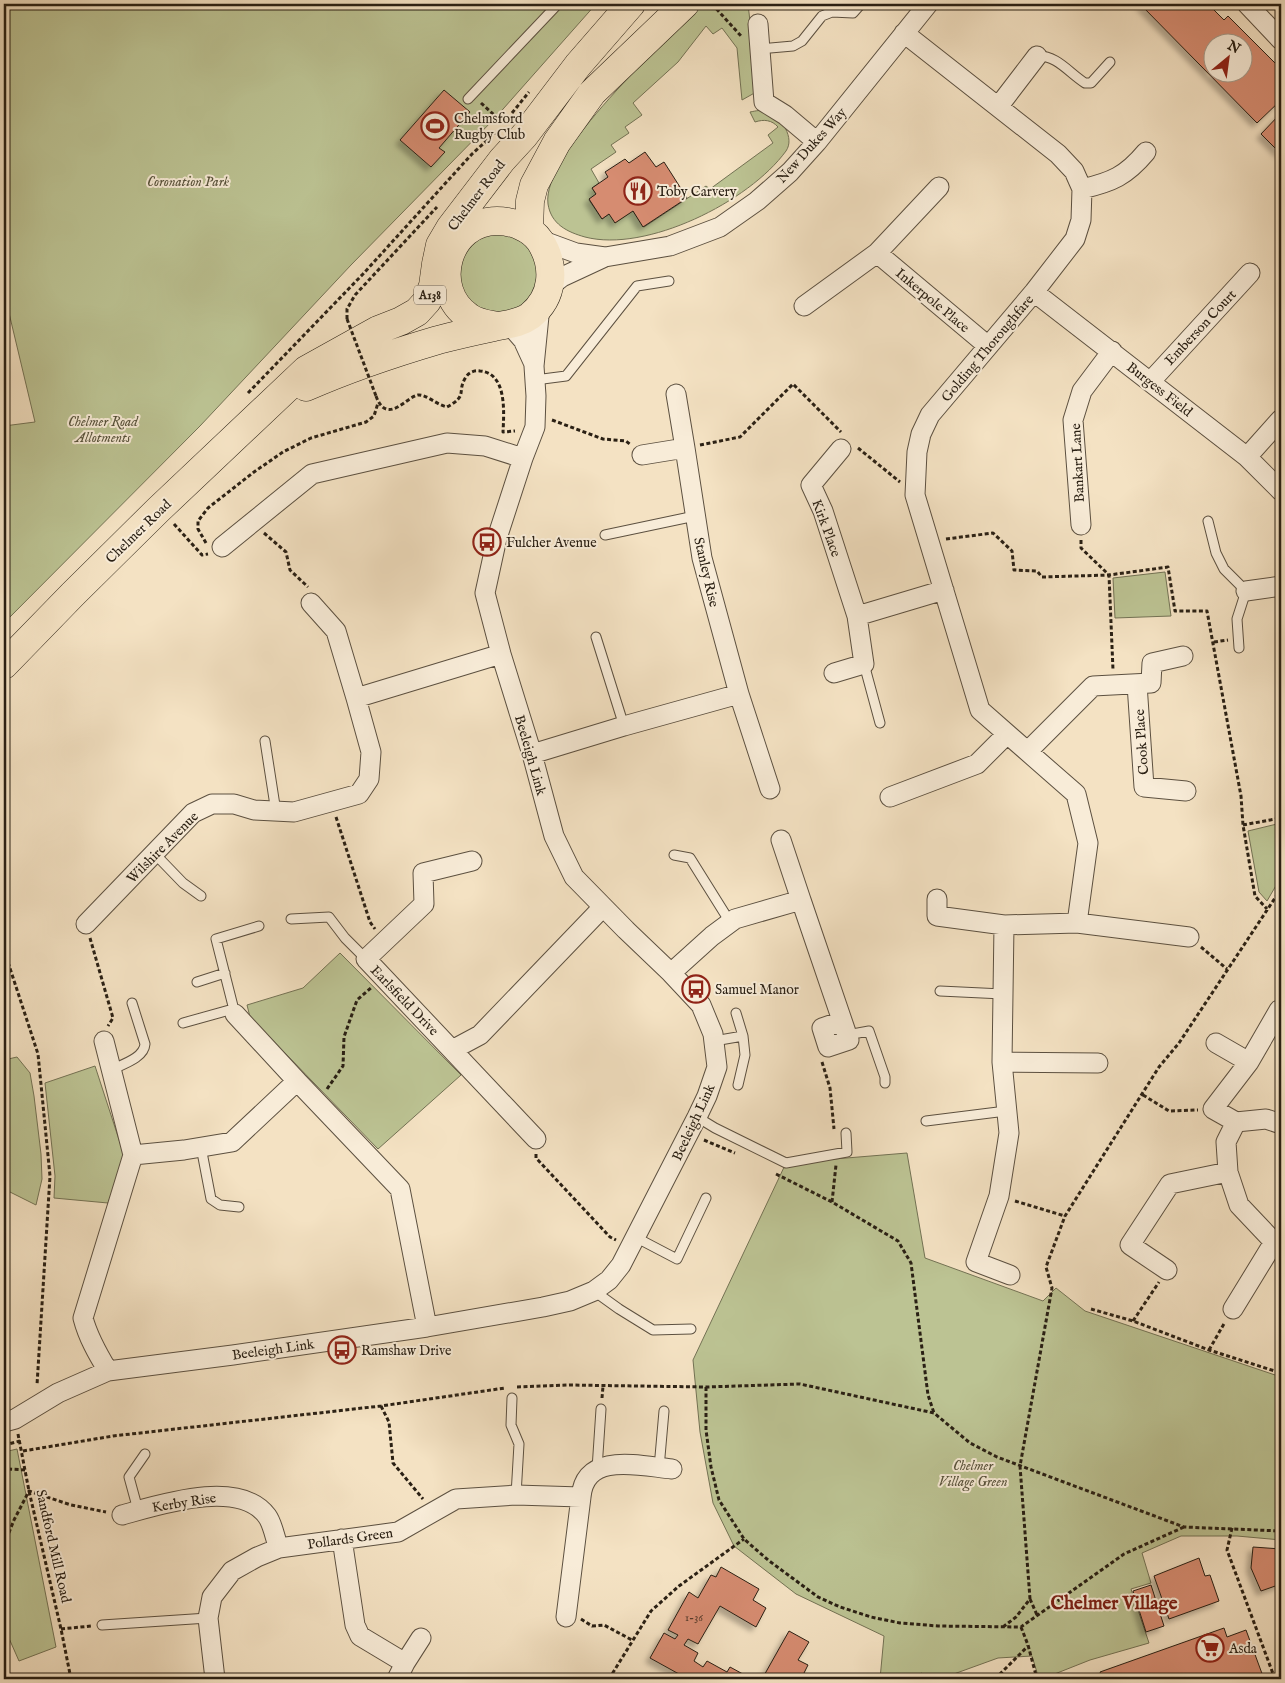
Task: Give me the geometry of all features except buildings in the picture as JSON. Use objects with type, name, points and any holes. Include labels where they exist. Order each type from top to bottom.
[{"type":"main road","name":"Chelmer Road","points":[[4,665],[72,594],[306,370],[378,330],[417,312],[427,301],[433,286],[440,245],[450,228],[502,160],[514,130],[578,65],[631,4]]},
{"type":"main road","points":[[545,296],[551,270],[547,254],[534,235],[530,201],[534,186],[557,142],[592,93],[684,4]]},
{"type":"main road","name":"Chelmer Road","points":[[335,354],[381,342],[423,325],[436,314],[446,301],[446,266],[450,252],[504,174],[514,130]]},
{"type":"main road","name":"Chelmer Road","points":[[457,240],[468,230],[482,223],[497,221],[512,222],[534,235]]},
{"type":"main road","name":"A138","points":[[446,281],[450,294],[458,307],[469,317],[483,324],[503,325]]},
{"type":"main road","name":"Chelmer Road","points":[[275,400],[380,358],[440,340],[503,325],[515,324],[529,317],[545,296]]},
{"type":"street","name":"New Dukes Way","points":[[545,296],[562,277],[605,257],[670,246],[720,227],[764,195],[790,172],[818,142],[928,4]]},
{"type":"street","points":[[1247,4],[1281,40]]},
{"type":"street","points":[[758,24],[764,102],[785,115],[818,142]]},
{"type":"street","name":"Golding Thoroughfare","points":[[904,33],[1058,154],[1074,171],[1082,189],[1081,220],[1075,239],[1034,292],[930,415],[921,434],[917,452],[915,495],[980,710],[1076,794],[1088,843],[1077,923]]},
{"type":"street","points":[[998,107],[1037,56]]},
{"type":"street","points":[[1082,189],[1108,184],[1133,168],[1146,152]]},
{"type":"street","points":[[804,306],[878,253],[939,187]]},
{"type":"street","name":"New Dukes Way","points":[[534,235],[576,253],[605,257]]},
{"type":"street","name":"Inkerpole Place","points":[[878,253],[988,346]]},
{"type":"street","name":"Emberson Court","points":[[1150,382],[1250,273]]},
{"type":"street","name":"Burgess Field","points":[[1034,292],[1247,457],[1281,491]]},
{"type":"street","name":"Beeleigh Link","points":[[9,1421],[58,1393],[108,1371],[233,1355],[427,1326],[570,1301],[594,1291],[622,1265],[708,1096],[717,1067],[713,1034],[701,1005],[574,877],[554,836],[485,593],[497,538],[535,427],[534,373],[545,296]]},
{"type":"street","name":"Beeleigh Link","points":[[503,325],[523,340],[534,373]]},
{"type":"street","name":"Bankart Lane","points":[[1081,524],[1073,420],[1082,391],[1112,351]]},
{"type":"street","name":"Stanley Rise","points":[[676,394],[702,558],[739,694],[770,789]]},
{"type":"street","points":[[1247,457],[1281,420]]},
{"type":"street","points":[[217,549],[312,474],[447,442],[485,446],[523,458]]},
{"type":"street","name":"Kirk Place","points":[[847,444],[811,485],[823,511],[857,616],[864,664]]},
{"type":"street","points":[[642,455],[685,448]]},
{"type":"street","points":[[1246,592],[1281,586]]},
{"type":"street","points":[[857,616],[944,590]]},
{"type":"street","name":"Wilshire Avenue","points":[[86,924],[193,813],[212,804],[234,804],[254,810],[294,812],[359,794],[369,779],[371,752],[336,632],[311,603]]},
{"type":"street","points":[[356,698],[501,654]]},
{"type":"street","points":[[1028,751],[1093,686],[1151,683],[1152,663],[1183,656]]},
{"type":"street","points":[[834,673],[864,664]]},
{"type":"street","name":"Cook Place","points":[[1136,684],[1144,787],[1186,791]]},
{"type":"street","points":[[532,754],[739,694]]},
{"type":"street","points":[[890,797],[977,764],[1008,734]]},
{"type":"street","points":[[781,840],[845,1028],[822,1028],[828,1047]]},
{"type":"street","name":"Earlsfield Drive","points":[[472,861],[423,874],[424,904],[366,959],[536,1139]]},
{"type":"street","points":[[937,899],[937,916],[1004,925],[1077,923],[1189,937]]},
{"type":"street","points":[[671,973],[712,936],[735,919],[801,900]]},
{"type":"street","points":[[452,1050],[480,1035],[603,907]]},
{"type":"street","points":[[1004,925],[1002,1062],[1009,1133],[999,1196],[976,1262],[1010,1275]]},
{"type":"street","points":[[1279,1010],[1249,1062],[1213,1109],[1236,1122],[1266,1119],[1281,1124]]},
{"type":"street","points":[[234,1012],[400,1189],[427,1326]]},
{"type":"street","points":[[104,1041],[133,1155],[83,1318],[93,1346],[108,1371]]},
{"type":"street","points":[[1216,1043],[1249,1062]]},
{"type":"street","points":[[1002,1062],[1098,1063]]},
{"type":"street","points":[[133,1155],[232,1142],[297,1081]]},
{"type":"street","points":[[1233,1309],[1277,1245],[1238,1205],[1228,1172],[1226,1142],[1236,1122]]},
{"type":"street","points":[[1167,1270],[1130,1245],[1170,1184],[1228,1172]]},
{"type":"street","points":[[566,1617],[582,1486],[587,1476],[597,1469],[616,1464],[665,1469]]},
{"type":"street","name":"Pollards Green","points":[[215,1679],[208,1618],[212,1597],[232,1572],[257,1557],[279,1548],[398,1532],[456,1499],[516,1494],[581,1497]]},
{"type":"street","name":"Kerby Rise","points":[[130,1512],[178,1500],[226,1496],[252,1502],[268,1516],[279,1548]]},
{"type":"street","points":[[342,1539],[355,1625],[360,1636],[401,1671],[421,1638]]},
{"type":"lane","points":[[470,97],[558,4]]},
{"type":"lane","points":[[760,52],[793,46],[802,41],[822,16],[832,12],[853,13],[860,4]]},
{"type":"lane","points":[[1037,56],[1046,56],[1056,61],[1085,83],[1091,83],[1110,62]]},
{"type":"lane","points":[[534,373],[566,376],[636,286],[669,281]]},
{"type":"lane","points":[[605,535],[695,516]]},
{"type":"lane","points":[[1208,521],[1216,553],[1224,569],[1246,592],[1237,619],[1239,648]]},
{"type":"lane","points":[[596,637],[624,726]]},
{"type":"lane","points":[[864,664],[880,723]]},
{"type":"lane","points":[[265,741],[276,812]]},
{"type":"lane","points":[[154,853],[183,882],[201,896]]},
{"type":"lane","points":[[674,855],[690,858],[730,922]]},
{"type":"lane","points":[[291,919],[329,917],[345,938],[366,959]]},
{"type":"lane","points":[[183,1023],[234,1012],[216,939],[259,926]]},
{"type":"lane","points":[[197,982],[224,973]]},
{"type":"lane","points":[[940,991],[1003,994]]},
{"type":"lane","points":[[112,1070],[140,1055],[144,1049],[145,1044],[132,1003]]},
{"type":"lane","points":[[736,1013],[745,1055],[738,1085]]},
{"type":"lane","points":[[845,1028],[869,1031],[886,1083]]},
{"type":"lane","points":[[714,1041],[742,1036]]},
{"type":"lane","points":[[926,1121],[1006,1111]]},
{"type":"lane","points":[[693,1125],[715,1128],[786,1162],[847,1152],[846,1133]]},
{"type":"lane","points":[[201,1147],[211,1199],[220,1204],[239,1207]]},
{"type":"lane","points":[[632,1243],[677,1259],[706,1198]]},
{"type":"lane","points":[[594,1291],[653,1330],[691,1330]]},
{"type":"lane","points":[[512,1398],[511,1425],[519,1444],[516,1494]]},
{"type":"lane","points":[[597,1469],[601,1409]]},
{"type":"lane","points":[[664,1411],[665,1469]]},
{"type":"lane","points":[[130,1512],[130,1477],[145,1454]]},
{"type":"lane","points":[[102,1625],[208,1618]]},
{"type":"path","points":[[712,4],[760,52]]},
{"type":"path","points":[[470,97],[514,130]]},
{"type":"path","points":[[246,395],[363,274],[472,154],[496,132]]},
{"type":"path","points":[[170,499],[176,504],[169,518],[202,555],[207,556],[217,549],[198,529],[198,521],[208,508],[283,452],[311,438],[366,422],[374,416],[378,403],[347,320],[347,309],[355,295],[442,201]]},
{"type":"path","points":[[378,403],[386,408],[395,409],[404,405],[410,398],[419,395],[429,397],[438,405],[447,407],[462,397],[463,384],[467,375],[475,370],[485,371],[498,380],[501,390],[503,432]]},
{"type":"path","points":[[685,448],[740,437],[793,384],[847,444],[915,495]]},
{"type":"path","points":[[551,419],[603,438],[626,441],[642,455]]},
{"type":"path","points":[[253,522],[286,552],[290,570],[311,590],[311,603]]},
{"type":"path","points":[[1081,524],[1081,548],[1109,575],[1114,685]]},
{"type":"path","points":[[929,541],[993,533],[1012,551],[1014,570],[1037,571],[1042,577],[1109,575],[1168,567],[1175,611],[1208,611],[1242,796],[1243,825],[1255,896],[1267,909]]},
{"type":"path","points":[[331,802],[370,922],[385,942]]},
{"type":"path","points":[[1243,825],[1281,818]]},
{"type":"path","points":[[1037,1615],[1030,1599],[1020,1466],[1052,1288],[1046,1267],[1065,1216],[1160,1067],[1179,1043],[1281,889]]},
{"type":"path","points":[[86,924],[114,1018],[105,1029],[104,1041]]},
{"type":"path","points":[[1189,937],[1227,969]]},
{"type":"path","points":[[4,950],[38,1054],[50,1176],[36,1406]]},
{"type":"path","points":[[320,1105],[326,1090],[343,1066],[344,1037],[356,1000],[383,978]]},
{"type":"path","points":[[828,1047],[822,1062],[830,1088],[836,1154],[832,1202]]},
{"type":"path","points":[[1143,1095],[1169,1111],[1213,1109]]},
{"type":"path","points":[[693,1125],[740,1155]]},
{"type":"path","points":[[536,1139],[536,1158],[610,1236],[632,1243]]},
{"type":"path","points":[[773,1172],[832,1202],[898,1241],[911,1263],[928,1395],[934,1413]]},
{"type":"path","points":[[999,1196],[1065,1216]]},
{"type":"path","points":[[1133,1322],[1167,1270]]},
{"type":"path","points":[[1091,1309],[1281,1373]]},
{"type":"path","points":[[1209,1350],[1233,1309]]},
{"type":"path","points":[[23,1451],[113,1436],[381,1406],[512,1387],[569,1385],[706,1388],[800,1384],[934,1413],[970,1443],[1020,1466],[1184,1527],[1281,1531]]},
{"type":"path","points":[[706,1388],[706,1430],[711,1467],[719,1500],[744,1539],[768,1560],[818,1597],[840,1607],[871,1617],[900,1623],[938,1626],[1021,1627],[1124,1554],[1184,1527]]},
{"type":"path","points":[[381,1406],[389,1422],[393,1464],[423,1498],[438,1509]]},
{"type":"path","name":"Sandford Mill Road","points":[[9,1421],[20,1441],[23,1451],[29,1491],[62,1628],[71,1679]]},
{"type":"path","points":[[4,1445],[20,1441]]},
{"type":"path","points":[[4,1464],[8,1469],[26,1470]]},
{"type":"path","points":[[4,1545],[29,1491],[71,1505],[130,1512]]},
{"type":"path","points":[[1232,1528],[1228,1550],[1274,1679]]},
{"type":"path","points":[[609,1679],[650,1611],[679,1586],[744,1539]]},
{"type":"path","points":[[1003,1627],[1016,1617],[1030,1599]]},
{"type":"path","points":[[566,1617],[576,1616],[592,1626],[604,1625],[632,1640]]},
{"type":"path","points":[[62,1628],[102,1625]]},
{"type":"path","points":[[1021,1627],[1037,1679]]},
{"type":"path","points":[[995,1679],[1028,1645]]},
{"type":"green space","name":"Coronation Park","points":[[4,4],[596,4],[496,117],[351,265],[200,426],[4,623],[4,426],[35,422],[4,292]]},
{"type":"green space","points":[[703,4],[748,4],[758,91],[742,100],[737,48],[722,28],[713,34],[706,26],[678,62],[633,103],[642,115],[625,127],[629,133],[611,145],[616,152],[591,169],[599,183],[592,188],[596,194],[589,200],[602,219],[609,214],[633,211],[644,227],[706,186],[710,189],[773,143],[768,135],[778,127],[768,121],[755,122],[750,112],[765,111],[778,119],[788,135],[789,140],[786,151],[769,170],[748,188],[722,205],[666,230],[637,237],[610,240],[585,237],[566,230],[556,222],[548,204],[551,182],[564,157],[584,128],[609,98]]},
{"type":"green space","points":[[498,233],[513,236],[526,245],[535,258],[538,273],[535,288],[526,301],[513,310],[498,313],[483,310],[470,301],[461,288],[458,273],[461,258],[470,245],[483,236]]},
{"type":"green space","points":[[1165,572],[1171,616],[1115,618],[1113,578]]},
{"type":"green space","points":[[1281,823],[1281,877],[1267,901],[1259,892],[1248,831]]},
{"type":"green space","points":[[340,953],[461,1075],[378,1149],[250,1017],[247,1005],[303,988]]},
{"type":"green space","points":[[17,1057],[30,1073],[34,1096],[42,1179],[36,1205],[4,1189],[4,1060]]},
{"type":"green space","points":[[95,1066],[125,1158],[108,1203],[54,1198],[55,1176],[45,1083]]},
{"type":"green space","name":"Chelmer Village Green","points":[[907,1153],[925,1258],[1043,1301],[1056,1288],[1085,1311],[1281,1377],[1281,1540],[1237,1536],[1181,1536],[1142,1553],[1151,1583],[1131,1589],[1149,1643],[1090,1660],[1042,1679],[1039,1679],[1032,1656],[998,1658],[940,1679],[925,1679],[922,1673],[905,1679],[880,1679],[884,1636],[796,1594],[734,1546],[713,1503],[700,1432],[693,1360],[786,1163]]},
{"type":"green space","points":[[17,1449],[56,1647],[19,1661],[4,1627],[4,1452]]},
{"type":"place","name":"Chelmsford Rugby Club","points":[[435,126]]},
{"type":"place","name":"Toby Carvery","points":[[638,191]]},
{"type":"place","name":"Fulcher Avenue","points":[[487,542]]},
{"type":"place","name":"Samuel Manor","points":[[696,989]]},
{"type":"place","name":"Ramshaw Drive","points":[[342,1350]]},
{"type":"place","name":"Asda","points":[[1210,1648]]},
{"type":"district","name":"Chelmer Village","points":[[1114,1602]]},
{"type":"park label","name":"Chelmer Road Allotments","points":[[103,430]]}]
